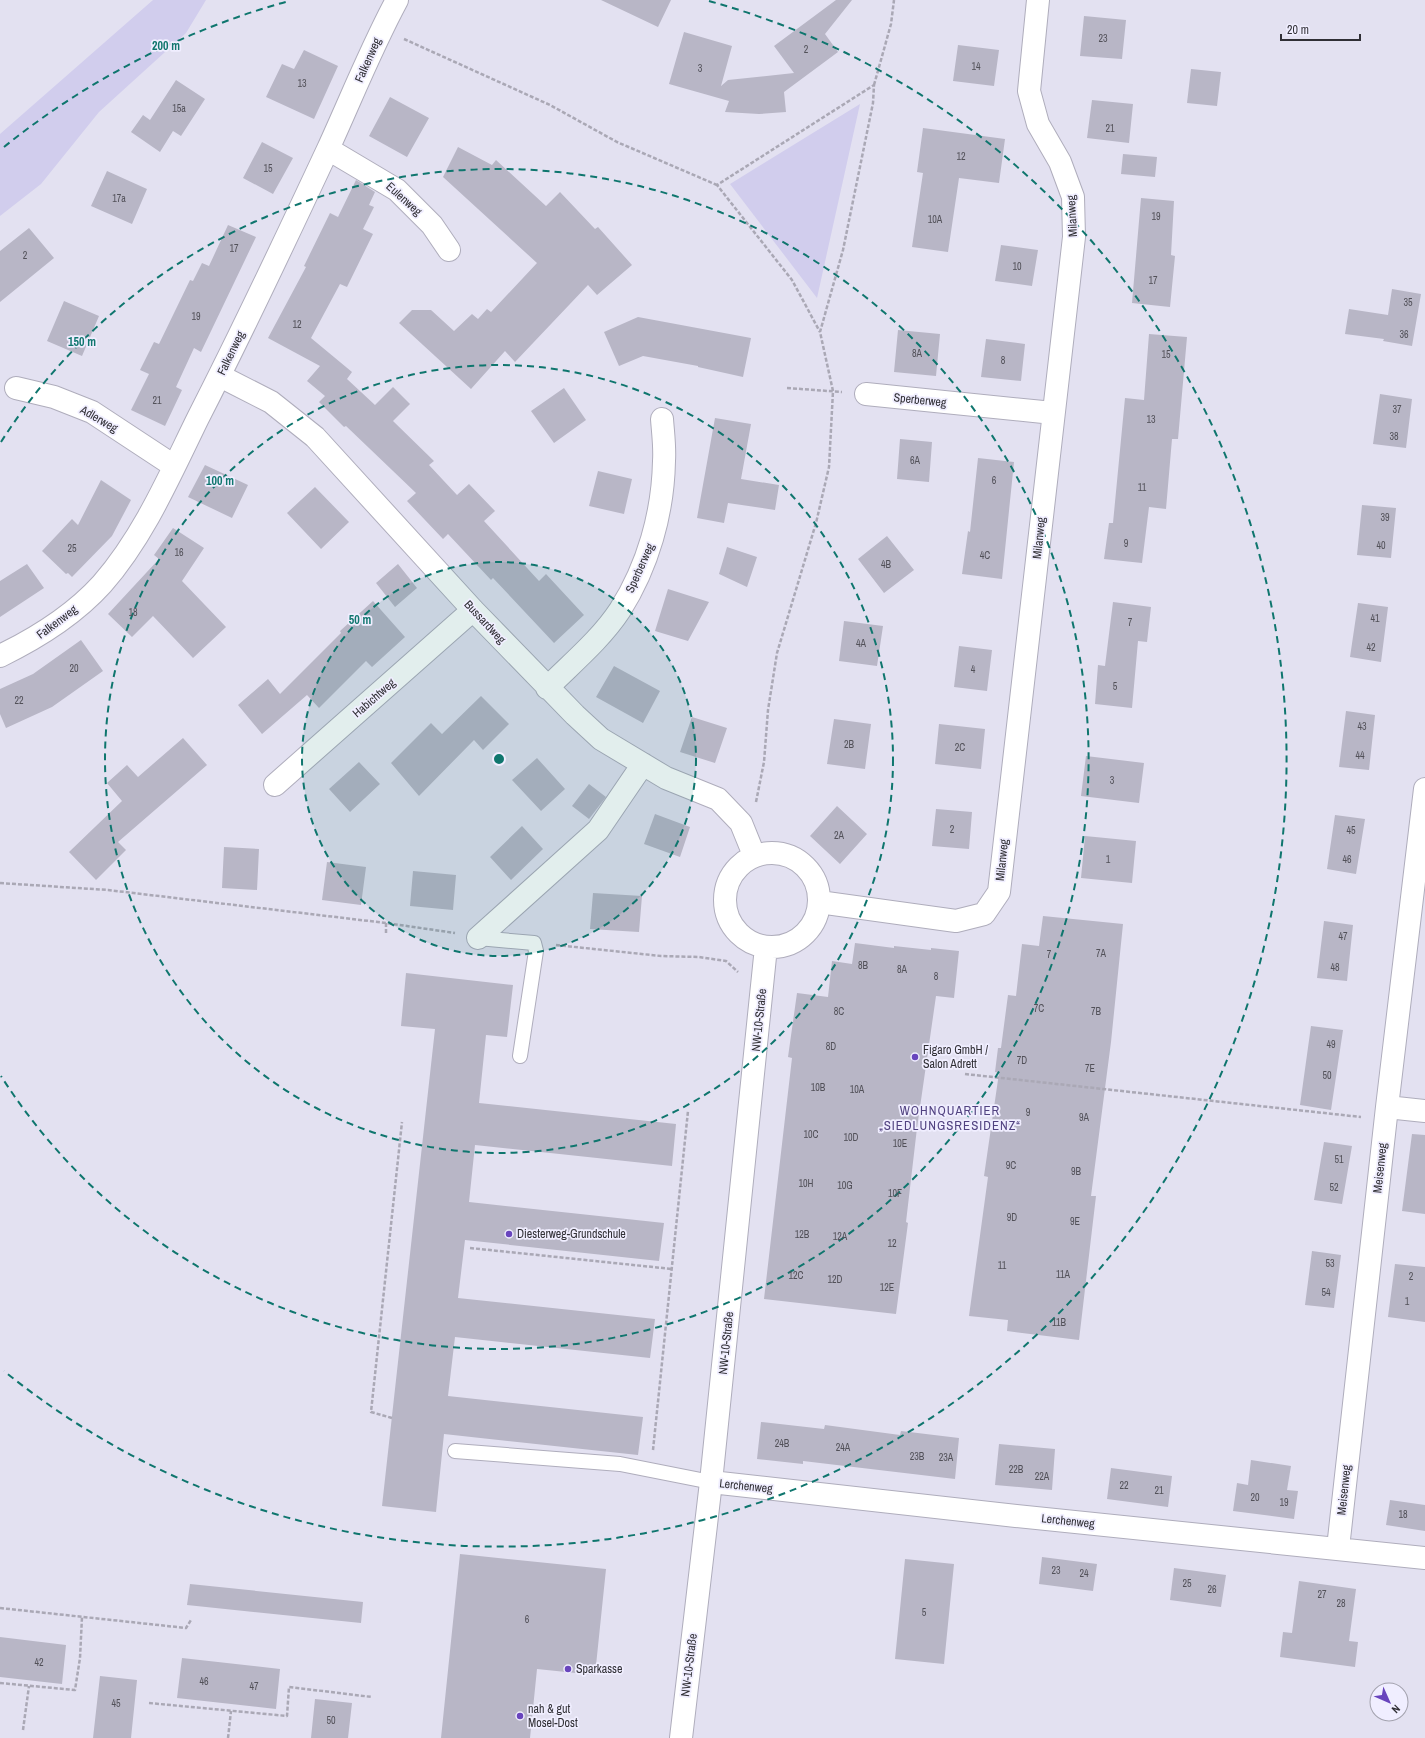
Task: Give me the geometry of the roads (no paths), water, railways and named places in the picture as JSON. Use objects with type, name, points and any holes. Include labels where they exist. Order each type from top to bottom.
[{"type":"street","name":"Falkenweg","points":[[0,656],[30,641],[70,613],[101,585],[131,547],[220,376],[328,149],[382,29],[397,0]]},
{"type":"street","name":"Milanweg","points":[[819,902],[956,921],[984,914],[999,892],[1074,237],[1073,197],[1060,162],[1038,124],[1029,91],[1038,0]]},
{"type":"street","name":"Eulenweg","points":[[328,149],[397,190],[432,225],[449,250]]},
{"type":"street","name":"Bussardweg","points":[[220,376],[271,402],[315,437],[473,610],[547,688],[600,739],[666,778],[718,799],[741,823],[754,855]]},
{"type":"street","name":"Adlerweg","points":[[16,388],[54,397],[92,412],[174,466]]},
{"type":"street","name":"Sperberweg","points":[[866,394],[1053,413]]},
{"type":"street","name":"Sperberweg","points":[[547,688],[594,641],[619,611],[635,583],[652,542],[661,502],[664,460],[662,419]]},
{"type":"street","name":"Habichtweg","points":[[275,785],[473,610]]},
{"type":"street","points":[[478,938],[598,830],[642,764]]},
{"type":"street","name":"Meisenweg","points":[[1338,1548],[1386,1113],[1425,789]]},
{"type":"street","points":[[773,852],[791,856],[806,867],[816,884],[819,902],[814,921],[802,936],[786,945],[766,947],[746,940],[732,926],[724,906],[726,885],[737,867],[754,855],[773,852]]},
{"type":"street","name":"NW-10-Straße","points":[[681,1738],[712,1482],[766,947]]},
{"type":"street","points":[[1386,1113],[1425,1111]]},
{"type":"street","name":"Lerchenweg","points":[[712,1482],[1016,1516],[1425,1558]]},
{"type":"lane","points":[[478,938],[534,943],[536,952],[520,1056]]},
{"type":"lane","points":[[455,1450],[620,1464],[712,1482]]},
{"type":"place","name":"Figaro GmbH / Salon Adrett","points":[[915,1057]]},
{"type":"place","name":"Diesterweg-Grundschule","points":[[509,1234]]},
{"type":"place","name":"Sparkasse","points":[[568,1669]]},
{"type":"place","name":"nah & gut Mosel-Dost","points":[[520,1716]]},
{"type":"district","name":"WOHNQUARTIER „SIEDLUNGSRESIDENZ“","points":[[950,1118]]}]
